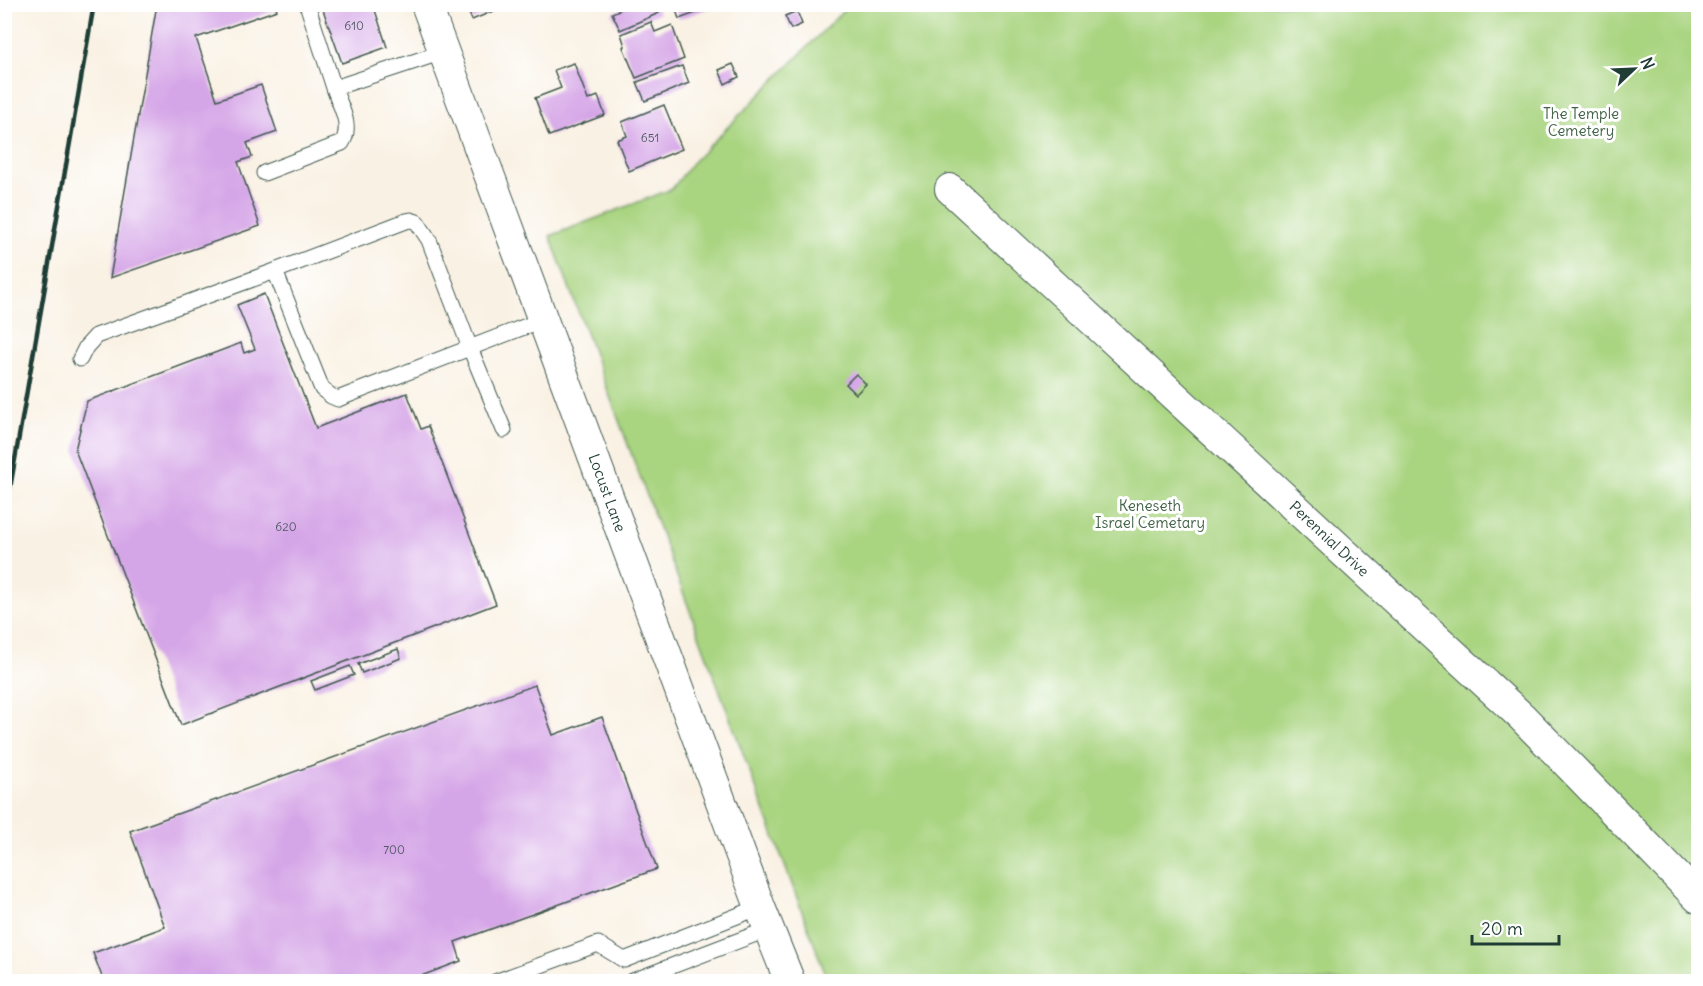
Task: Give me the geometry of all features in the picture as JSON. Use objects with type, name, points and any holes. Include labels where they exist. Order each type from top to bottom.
[{"type":"street","name":"Locust Lane","points":[[426,4],[764,918],[790,981]]},
{"type":"street","name":"Perennial Drive","points":[[950,189],[1522,717],[1698,898]]},
{"type":"lane","points":[[264,173],[342,143],[346,136],[347,124],[307,4]]},
{"type":"lane","points":[[334,88],[443,52]]},
{"type":"lane","points":[[80,359],[86,347],[96,336],[411,220],[420,226],[429,240],[504,430]]},
{"type":"lane","points":[[275,271],[322,389],[338,399],[542,320]]},
{"type":"lane","points":[[495,981],[598,944],[624,960],[764,918]]},
{"type":"lane","points":[[630,981],[764,918]]},
{"type":"green space","name":"Keneseth Israel Cemetary","points":[[849,5],[1698,5],[1698,981],[828,981],[550,236],[672,189],[692,163]]},
{"type":"building","points":[[157,4],[275,4],[277,10],[196,38],[217,100],[261,85],[277,132],[247,143],[252,157],[238,162],[260,226],[110,278]]},
{"type":"building","points":[[321,4],[373,4],[387,47],[342,63]]},
{"type":"building","points":[[465,4],[508,4],[508,5],[472,20]]},
{"type":"building","points":[[632,4],[655,4],[659,13],[620,30],[612,13]]},
{"type":"building","points":[[674,4],[714,4],[715,6],[679,19]]},
{"type":"building","points":[[797,11],[802,24],[791,29],[785,16]]},
{"type":"building","points":[[651,22],[655,32],[672,25],[684,59],[636,78],[623,47],[625,46],[621,34]]},
{"type":"building","points":[[574,63],[588,100],[598,96],[605,115],[549,136],[535,98],[561,88],[554,70]]},
{"type":"building","points":[[733,64],[739,77],[725,84],[719,70]]},
{"type":"building","points":[[682,66],[689,83],[645,101],[637,82]]},
{"type":"building","points":[[664,105],[682,149],[629,171],[617,140],[627,136],[622,122]]},
{"type":"building","points":[[264,294],[316,428],[407,393],[421,429],[428,426],[496,604],[181,725],[75,450],[87,401],[241,343],[244,353],[255,349],[237,305]]},
{"type":"building","points":[[856,374],[866,384],[856,394],[846,384]]},
{"type":"building","points":[[398,649],[401,658],[362,673],[358,664]]},
{"type":"building","points":[[350,666],[354,675],[315,690],[311,681]]},
{"type":"building","points":[[535,685],[553,735],[602,717],[657,869],[455,942],[461,961],[405,982],[104,982],[93,953],[165,927],[130,831]]},
{"type":"railway","points":[[4,523],[94,4]]},
{"type":"park label","name":"The Temple Cemetery","points":[[1581,122]]}]
